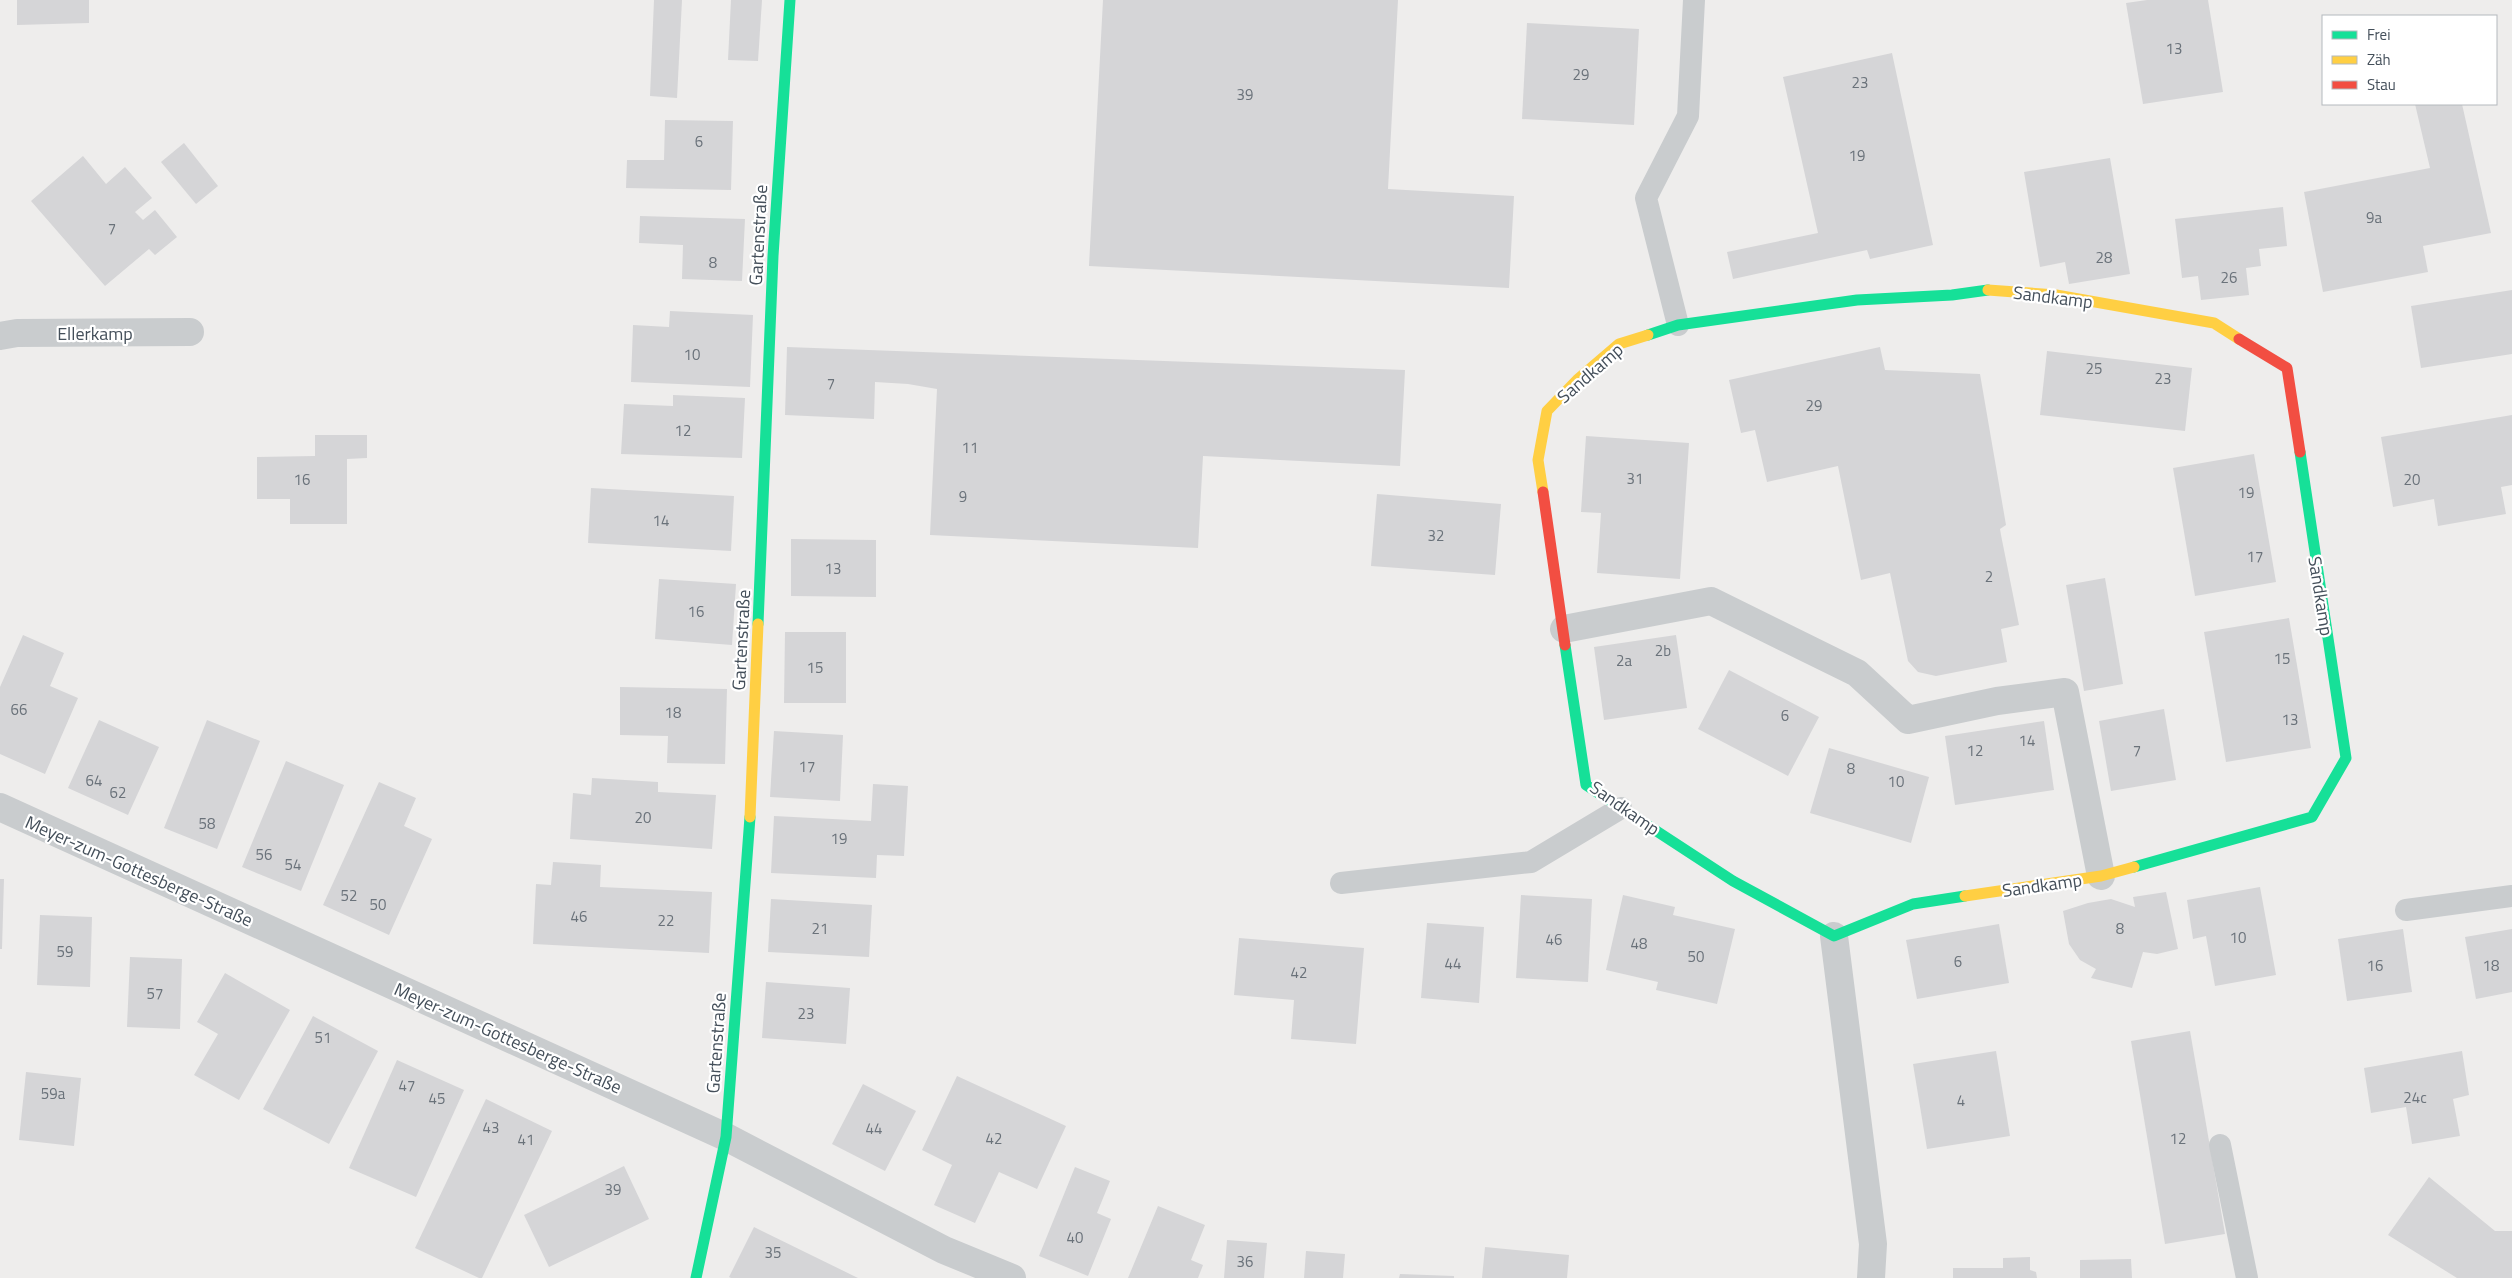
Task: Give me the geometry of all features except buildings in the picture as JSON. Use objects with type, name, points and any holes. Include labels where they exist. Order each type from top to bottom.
[{"type":"street","name":"Gartenstraße","points":[[696,1278],[726,1137],[749,844],[773,266],[790,0]]},
{"type":"street","name":"Sandkamp","points":[[1988,290],[2056,295],[2214,323],[2287,368],[2346,758],[2312,817],[2101,876],[1913,904],[1834,936],[1732,881],[1586,785],[1538,460],[1547,411],[1577,380],[1619,344],[1678,325],[1858,300],[1952,295],[1988,290]]},
{"type":"street","name":"Ellerkamp","points":[[0,336],[17,333],[190,332]]},
{"type":"street","points":[[1564,629],[1711,601],[1857,673],[1908,720],[1998,702],[2065,692],[2101,876]]},
{"type":"street","name":"Meyer-zum-Gottesberge-Straße","points":[[0,807],[726,1137],[944,1250],[1012,1278]]},
{"type":"street","points":[[1834,936],[1872,1244],[1871,1278]]},
{"type":"lane","points":[[1678,325],[1646,198],[1688,116],[1694,0]]},
{"type":"lane","points":[[1341,883],[1531,862],[1621,808]]},
{"type":"lane","points":[[2406,910],[2512,896]]},
{"type":"lane","points":[[2220,1145],[2247,1278]]},
{"type":"traffic: fast","points":[[758,624],[773,256],[790,0]]},
{"type":"traffic: fast","points":[[1648,335],[1678,325],[1857,300],[1952,295],[1988,290]]},
{"type":"traffic: fast","points":[[2134,867],[2312,817],[2346,758],[2300,452]]},
{"type":"traffic: fast","points":[[1565,645],[1586,785],[1733,881],[1834,936],[1913,904],[1965,896]]},
{"type":"traffic: fast","points":[[696,1278],[726,1137],[750,817]]},
{"type":"traffic: slow","points":[[1988,290],[2056,295],[2214,323],[2239,339]]},
{"type":"traffic: slow","points":[[1543,492],[1538,460],[1547,411],[1577,380],[1619,344],[1648,335]]},
{"type":"traffic: slow","points":[[750,817],[758,624]]},
{"type":"traffic: slow","points":[[1965,896],[2101,876],[2134,867]]},
{"type":"traffic: jam","points":[[2239,339],[2287,368],[2300,452]]},
{"type":"traffic: jam","points":[[1543,492],[1565,645]]}]
